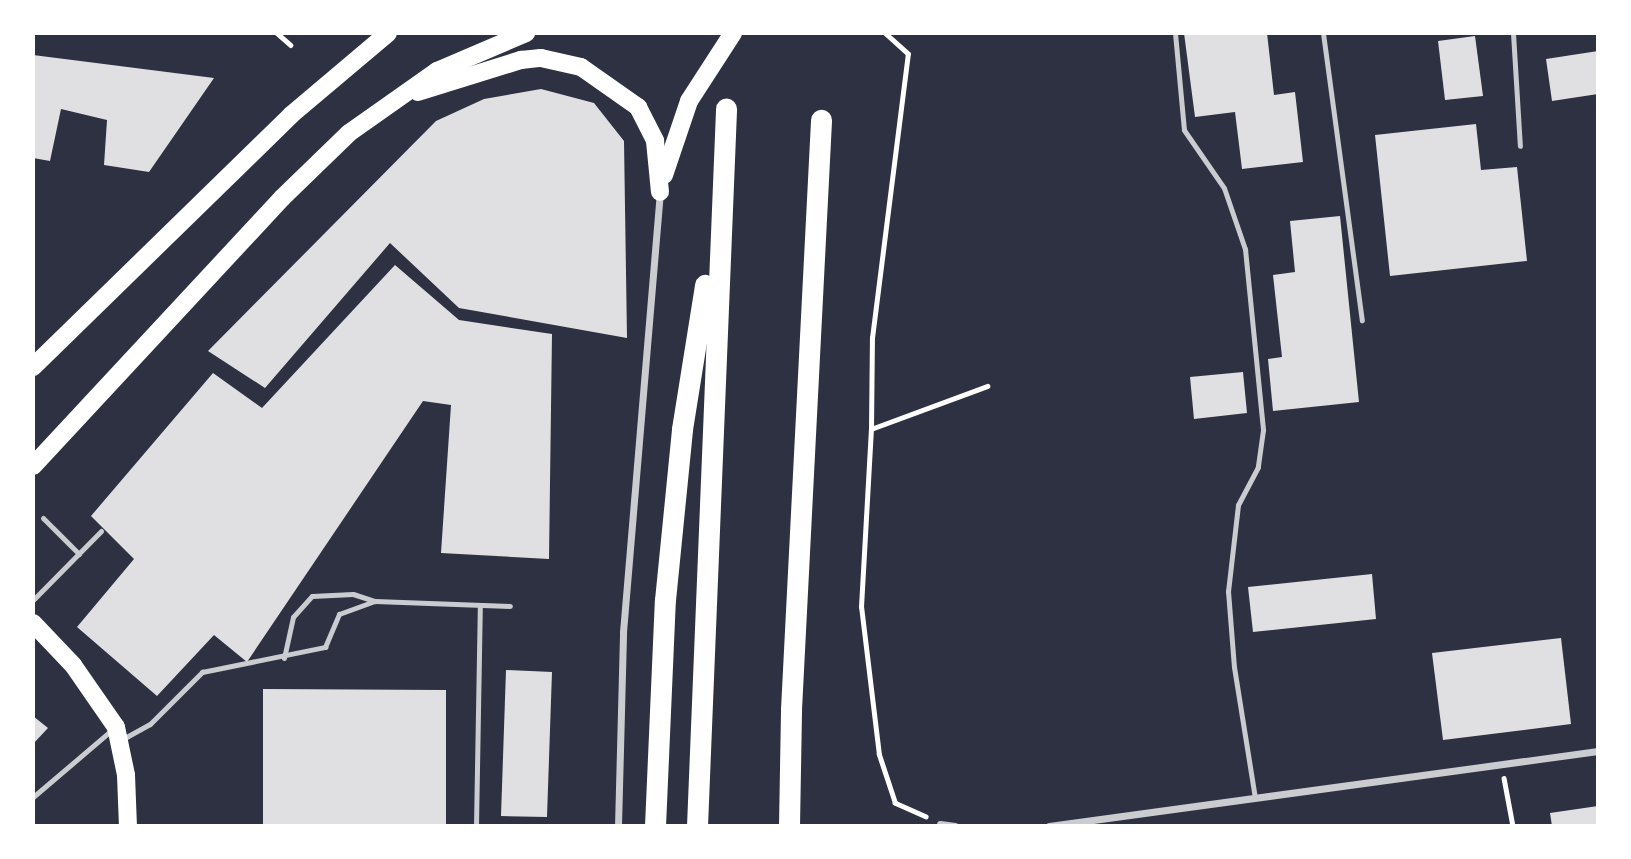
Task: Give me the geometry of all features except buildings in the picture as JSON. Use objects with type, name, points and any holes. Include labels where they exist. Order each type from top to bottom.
[{"type":"highway","points":[[698,826],[726,109]]},
{"type":"highway","points":[[789,826],[791,709],[821,120]]},
{"type":"highway","points":[[654,826],[665,600],[682,429],[721,190]]},
{"type":"main road","points":[[33,368],[318,89],[388,33]]},
{"type":"main road","points":[[33,466],[282,198],[368,117],[437,71],[526,33]]},
{"type":"main road","points":[[660,192],[689,101],[733,33]]},
{"type":"main road","points":[[368,117],[421,91],[499,64],[541,58],[562,61],[601,78],[638,107],[655,141],[660,192]]},
{"type":"main road","points":[[33,623],[73,665],[118,734],[128,826]]},
{"type":"street","points":[[618,826],[623,632],[660,192]]},
{"type":"street","points":[[1049,826],[1598,751]]},
{"type":"street","points":[[940,824],[956,826]]},
{"type":"lane","points":[[1175,33],[1184,130],[1224,188],[1245,249],[1263,430],[1258,467],[1238,505],[1228,591],[1234,667],[1255,798]]},
{"type":"lane","points":[[1323,33],[1362,320]]},
{"type":"lane","points":[[1513,33],[1521,145]]},
{"type":"lane","points":[[43,518],[79,554]]},
{"type":"lane","points":[[33,600],[101,531]]},
{"type":"lane","points":[[284,658],[293,617],[312,596],[353,594],[375,601],[510,606]]},
{"type":"lane","points":[[33,797],[118,734],[150,723],[202,672],[284,658],[325,647],[339,614],[375,601]]},
{"type":"lane","points":[[476,826],[480,606]]},
{"type":"path","points":[[277,33],[291,45]]},
{"type":"path","points":[[885,33],[908,54],[873,338],[861,607],[879,755],[895,803],[940,824]]},
{"type":"path","points":[[871,429],[987,386]]},
{"type":"path","points":[[1502,764],[1513,826]]}]
